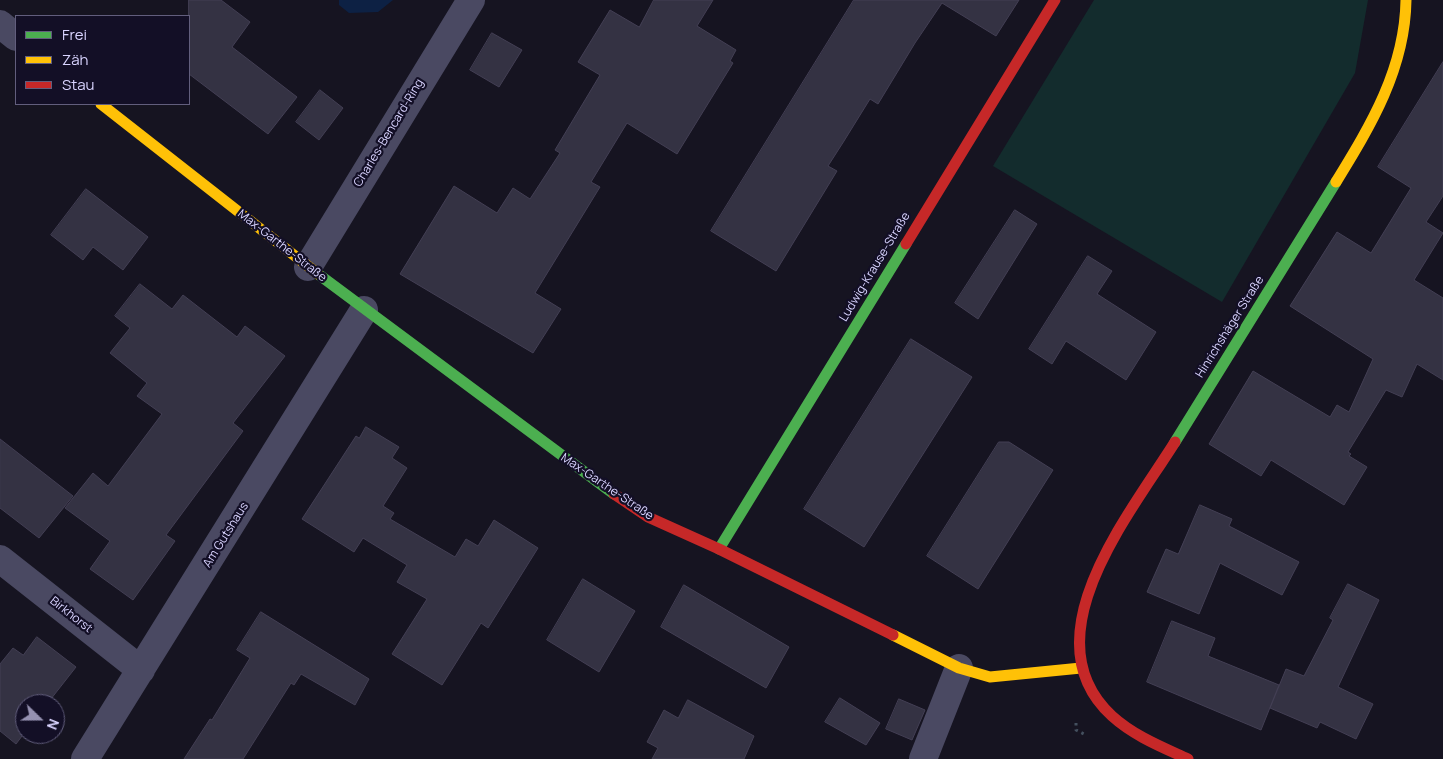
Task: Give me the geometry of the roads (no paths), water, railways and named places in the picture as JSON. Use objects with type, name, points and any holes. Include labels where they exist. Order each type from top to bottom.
[{"type":"street","name":"Charles-Bencard-Ring","points":[[308,267],[471,0]]},
{"type":"street","name":"Ludwig-Krause-Straße","points":[[719,548],[1055,0]]},
{"type":"street","name":"Hinrichshäger Straße","points":[[1081,668],[1079,627],[1088,589],[1108,550],[1367,132],[1388,91],[1401,50],[1407,16],[1406,0]]},
{"type":"street","points":[[0,24],[15,36]]},
{"type":"street","name":"Max-Garthe-Straße","points":[[102,105],[364,310],[598,483],[648,517],[719,548],[959,668],[990,677],[1081,668]]},
{"type":"street","name":"Am Gutshaus","points":[[85,759],[364,310]]},
{"type":"street","name":"Birkhorst","points":[[0,559],[141,670]]},
{"type":"street","points":[[923,759],[959,668]]},
{"type":"street","points":[[1081,668],[1094,697],[1122,726],[1152,744],[1188,759]]},
{"type":"water","points":[[339,0],[393,0],[378,12],[349,13],[339,5]]}]
